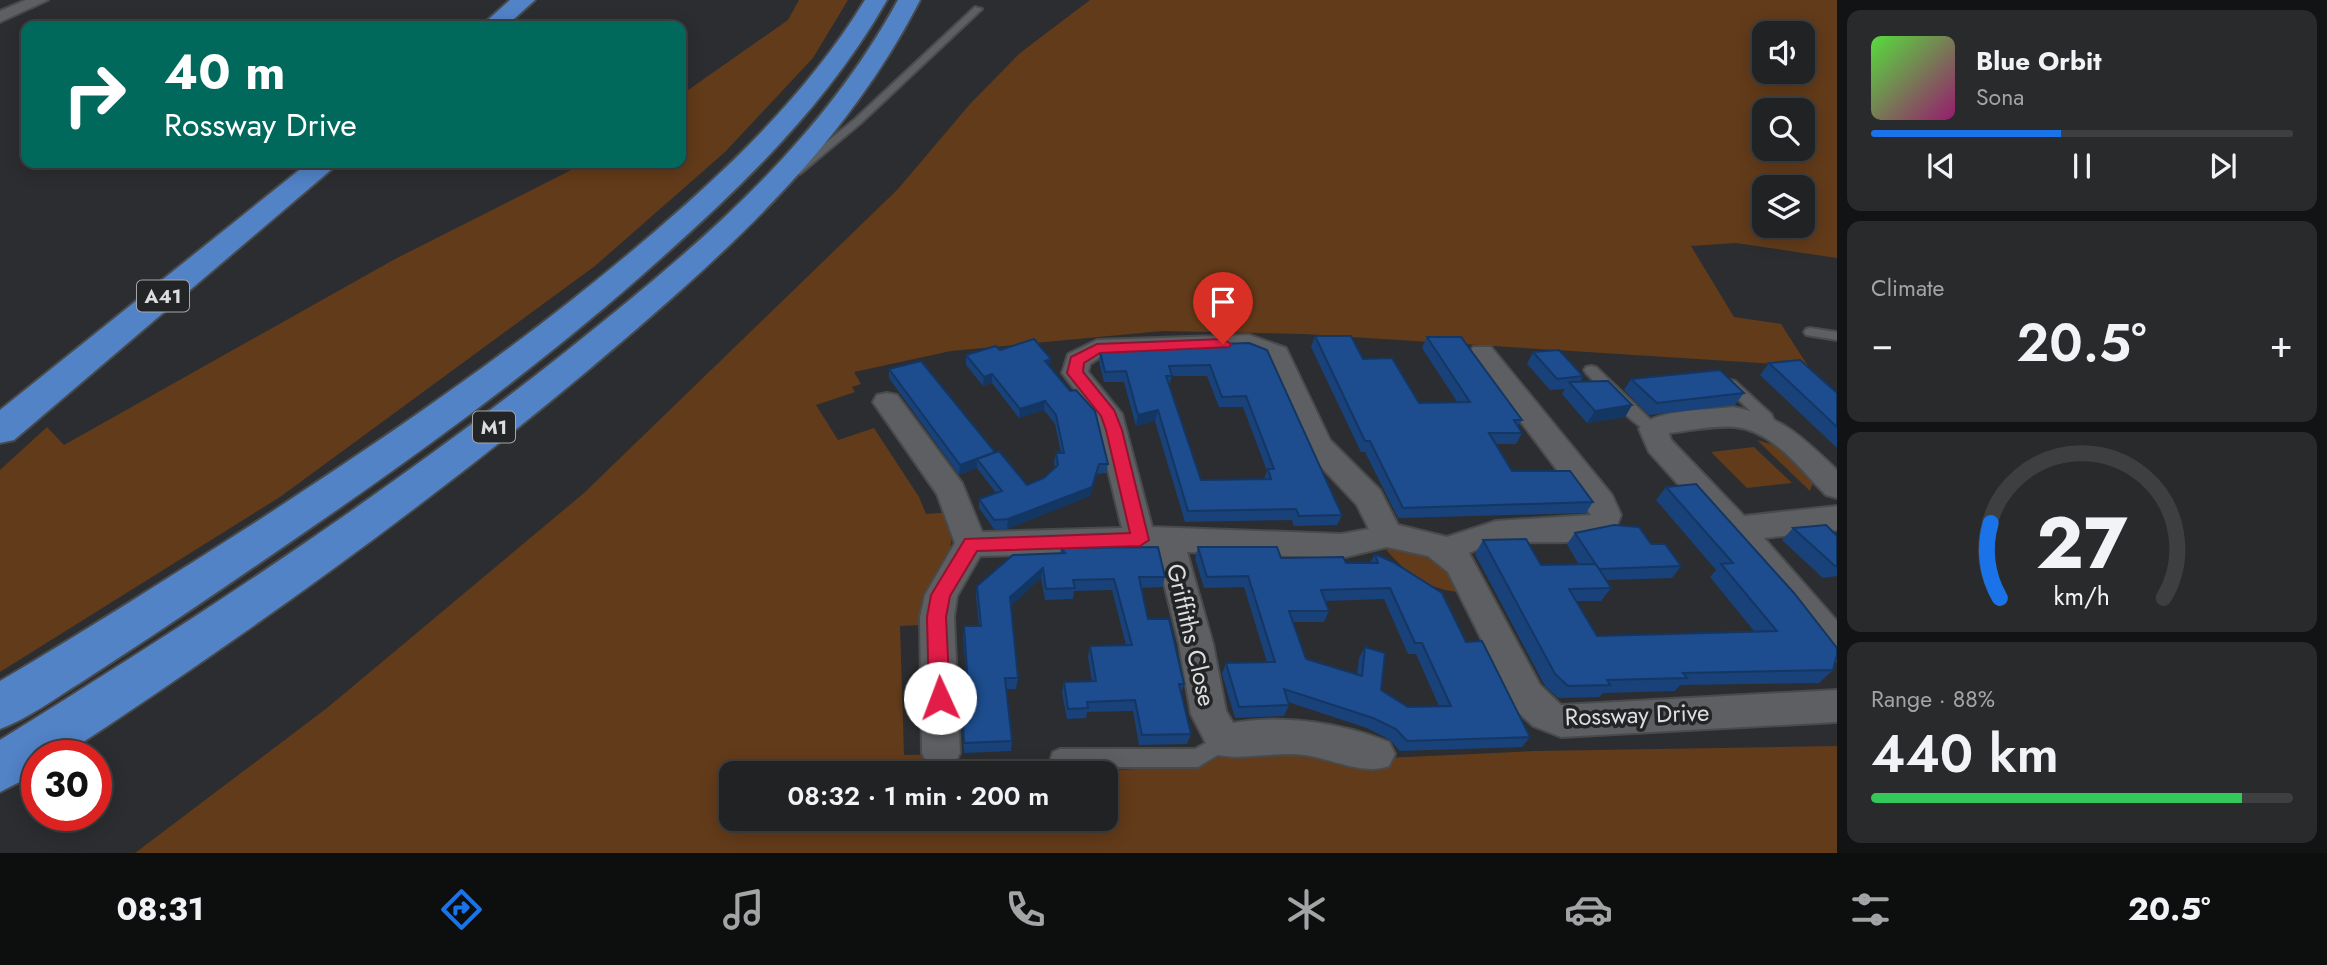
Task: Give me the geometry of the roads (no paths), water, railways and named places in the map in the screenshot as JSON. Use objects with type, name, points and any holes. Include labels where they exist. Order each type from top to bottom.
[{"type":"highway","points":[[498,21],[523,0]]},
{"type":"highway","name":"M1","points":[[0,707],[312,507],[424,430],[563,326],[640,261],[753,157],[827,74],[876,0]]},
{"type":"highway","name":"M1","points":[[0,768],[216,626],[462,452],[540,392],[678,276],[740,218],[832,118],[887,42],[909,0]]},
{"type":"highway","name":"A41","points":[[0,430],[319,168]]},
{"type":"street","points":[[0,17],[40,0]]},
{"type":"street","name":"Griffiths Close","points":[[1224,741],[1209,714],[1196,644],[1108,414],[1075,373],[1077,360],[1097,348],[1249,343],[1277,354],[1318,446],[1369,498],[1387,535]]},
{"type":"street","points":[[971,544],[1154,539],[1341,546],[1387,535],[1435,545],[1448,552],[1469,538],[1504,533],[1593,528],[1604,522],[1606,515],[1601,503],[1482,353]]},
{"type":"street","points":[[887,402],[951,491],[971,544]]},
{"type":"street","points":[[1837,487],[1770,426],[1742,417],[1665,424],[1653,429],[1659,445],[1791,587],[1837,646]]},
{"type":"street","points":[[1738,529],[1837,518]]},
{"type":"street","points":[[941,753],[937,617],[941,595],[971,544]]},
{"type":"street","name":"Rossway Drive","points":[[1448,552],[1460,564],[1527,696],[1545,715],[1561,720],[1837,706]]},
{"type":"street","points":[[1224,741],[1248,736],[1297,735],[1376,754]]},
{"type":"lane","points":[[740,218],[858,121],[978,9]]},
{"type":"lane","points":[[1810,332],[1837,336]]},
{"type":"lane","points":[[1591,370],[1640,421],[1653,429]]},
{"type":"lane","points":[[1717,371],[1766,418],[1770,426]]},
{"type":"lane","points":[[1059,758],[1198,758],[1224,741]]}]
